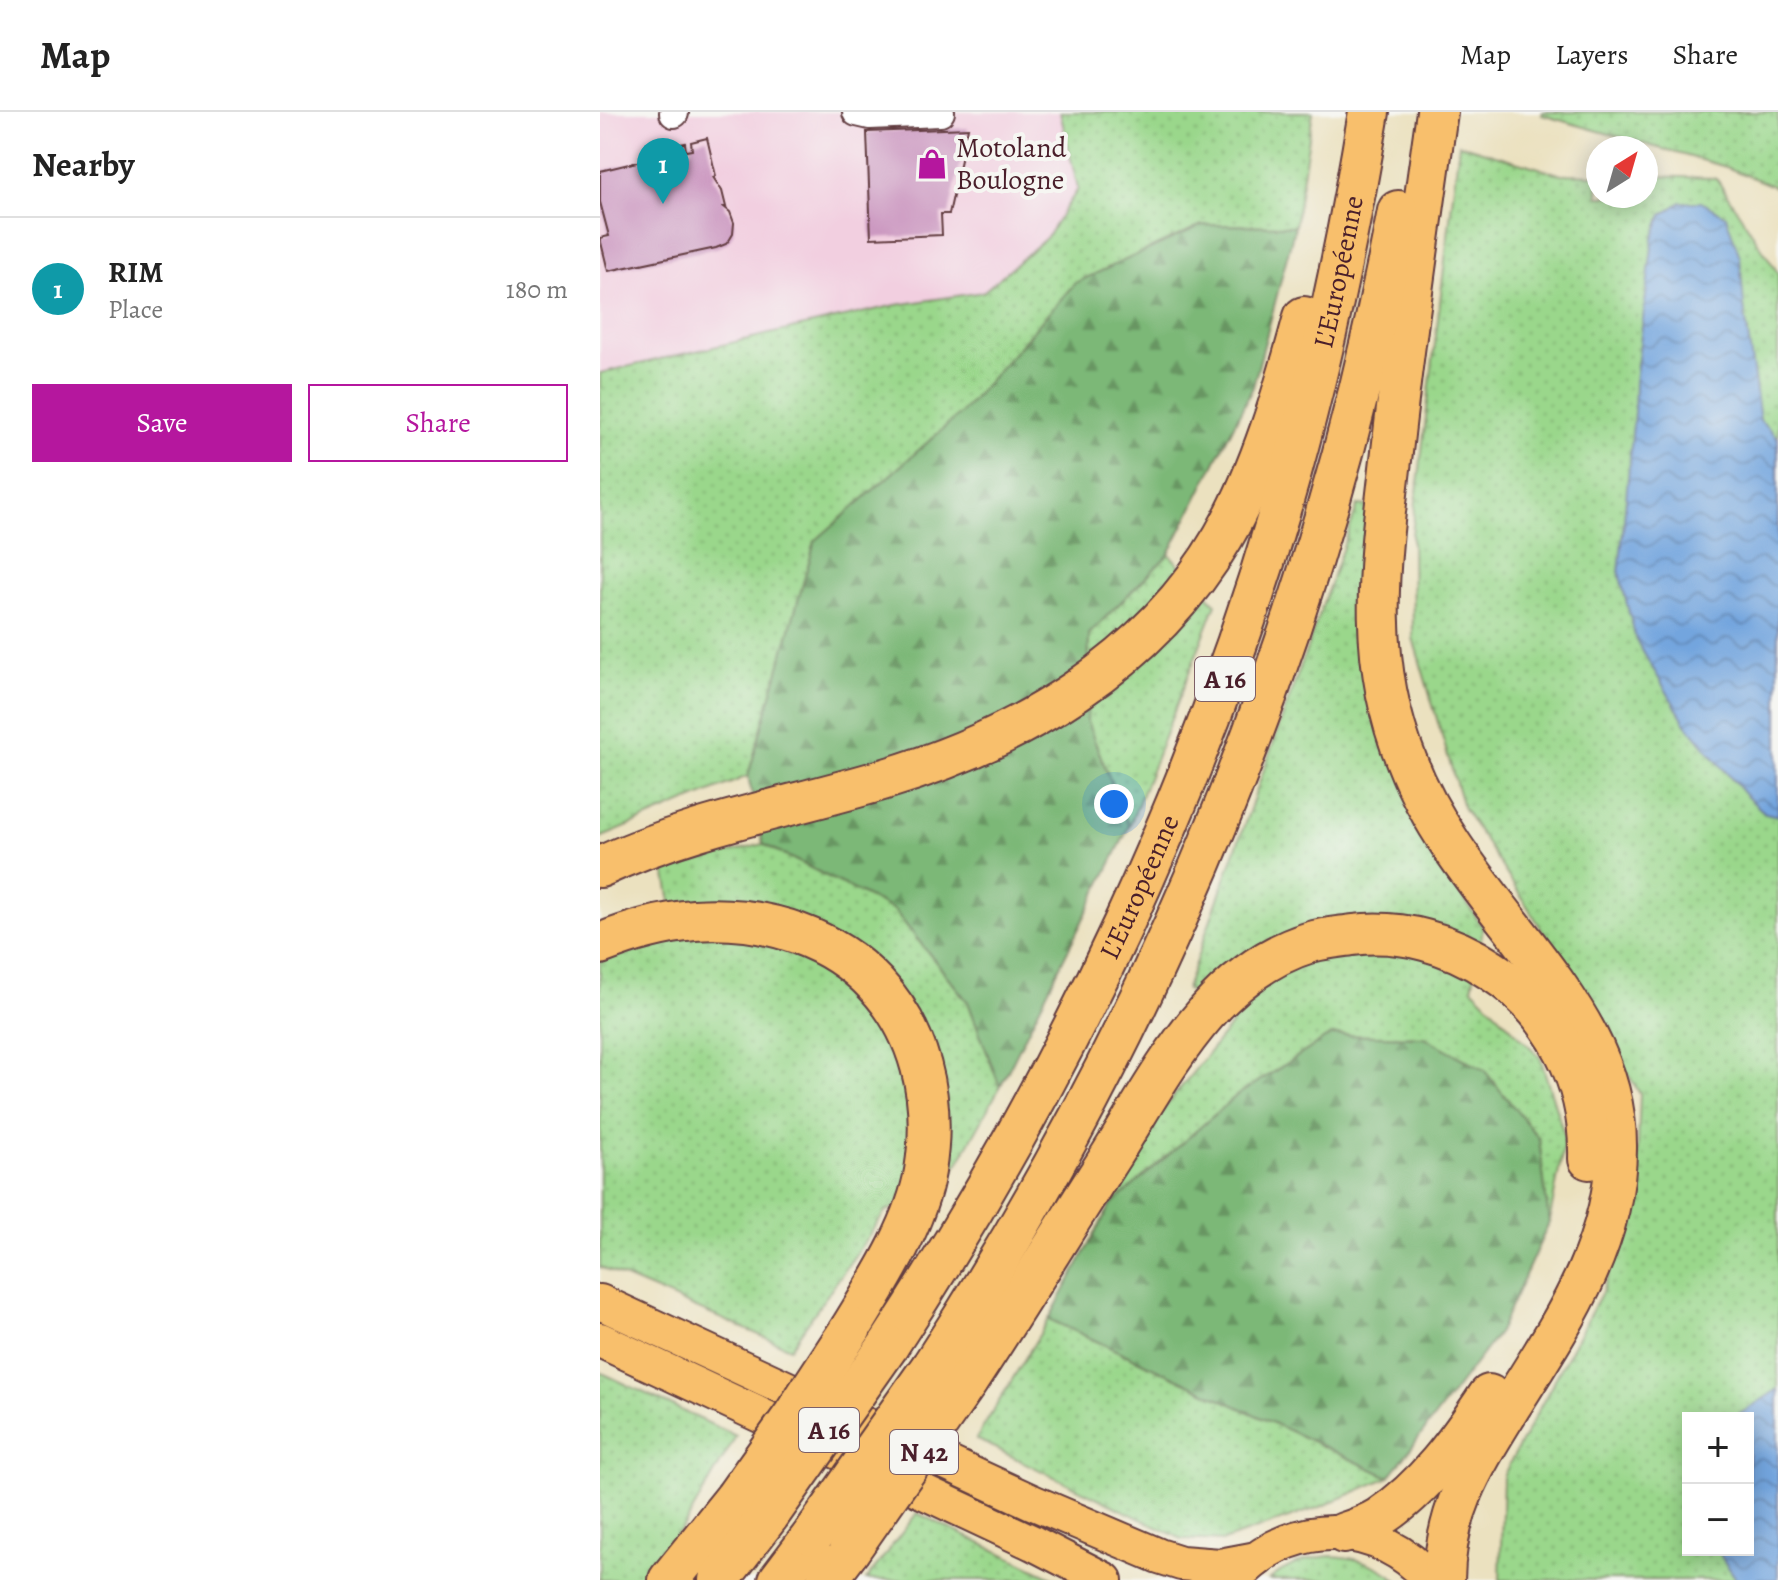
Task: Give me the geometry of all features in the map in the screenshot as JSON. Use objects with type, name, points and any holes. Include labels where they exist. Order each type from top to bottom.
[{"type":"highway","points":[[600,867],[670,840],[892,778],[973,748],[1019,726],[1077,691],[1163,617],[1195,579],[1223,537],[1263,446],[1307,304],[1349,112]]},
{"type":"highway","name":"L'Européenne","points":[[719,1580],[752,1506],[888,1346],[962,1228],[1052,1069],[1164,833],[1223,685],[1257,585],[1304,424],[1338,281],[1369,112]]},
{"type":"highway","name":"L'Européenne","points":[[779,1580],[932,1366],[1002,1256],[1113,1052],[1181,907],[1248,744],[1303,590],[1347,436],[1385,278],[1415,112]]},
{"type":"highway","points":[[1437,112],[1402,359],[1380,556],[1378,628],[1387,696],[1399,741],[1428,808],[1469,870],[1562,992],[1586,1031],[1612,1098],[1616,1145],[1612,1191],[1593,1263],[1562,1325],[1472,1470],[1450,1525],[1444,1580]]},
{"type":"highway","points":[[600,944],[644,929],[690,921],[729,920],[766,924],[804,936],[837,952],[867,975],[891,1001],[911,1036],[922,1070],[927,1110],[928,1151],[920,1193],[913,1215],[872,1294],[794,1415],[752,1506],[669,1580]]},
{"type":"highway","points":[[838,1566],[967,1382],[1201,1017],[1248,974],[1281,953],[1314,941],[1377,934],[1398,935],[1439,944],[1482,965],[1520,991],[1556,1033],[1574,1070],[1586,1109],[1589,1150],[1586,1193],[1575,1239],[1555,1283],[1533,1325],[1467,1427],[1435,1466],[1395,1506],[1365,1526],[1344,1533]]},
{"type":"main road","name":"N 42","points":[[600,1302],[1032,1502],[1159,1556],[1181,1563],[1247,1569]]},
{"type":"main road","name":"N 42","points":[[600,1340],[1054,1553],[1105,1580]]},
{"type":"main road","points":[[1247,1569],[1277,1546],[1298,1538],[1321,1533],[1344,1533],[1367,1537],[1398,1550],[1431,1580]]},
{"type":"lane","points":[[857,112],[870,115],[940,112]]},
{"type":"shaded area","points":[[600,112],[1060,112],[1078,189],[1046,238],[982,292],[896,305],[600,373]]},
{"type":"green space","points":[[1060,112],[1313,112],[1295,226],[1202,225],[1075,283],[961,413],[816,541],[748,776],[600,838],[600,373],[896,305],[983,292],[1046,238],[1078,189]]},
{"type":"green space","points":[[1543,112],[1778,112],[1778,188],[1726,167],[1658,148],[1658,136],[1616,136],[1542,115]]},
{"type":"green space","points":[[1459,144],[1559,174],[1586,175],[1586,208],[1658,208],[1658,176],[1716,178],[1778,273],[1778,1580],[1500,1580],[1503,1476],[1602,1292],[1636,1196],[1640,1094],[1533,915],[1463,807],[1413,638],[1412,534]]},
{"type":"green space","points":[[1202,225],[1295,226],[1253,387],[1169,554],[1089,634],[1087,722],[1129,827],[1000,1087],[968,1002],[894,910],[763,844],[748,776],[815,541],[961,413],[1075,283]]},
{"type":"green space","points":[[1358,505],[1369,506],[1437,858],[1483,928],[1472,988],[1540,1057],[1565,1138],[1549,1223],[1539,1139],[1484,1070],[1424,1037],[1331,1035],[1236,1096],[1110,1206],[1161,1112],[1232,1024],[1186,989]]},
{"type":"green space","points":[[1169,554],[1216,604],[1129,827],[1087,722],[1089,634]]},
{"type":"green space","points":[[763,844],[894,910],[968,1002],[1000,1087],[942,1193],[886,1211],[790,1348],[600,1267],[600,961],[678,938],[665,870]]},
{"type":"green space","points":[[1331,1035],[1424,1037],[1484,1070],[1539,1139],[1549,1223],[1499,1332],[1389,1477],[1049,1319],[1110,1206],[1236,1096]]},
{"type":"green space","points":[[1049,1319],[1389,1477],[1323,1506],[1223,1541],[1182,1539],[976,1439]]},
{"type":"green space","points":[[600,1372],[736,1436],[684,1526],[640,1580],[600,1580]]},
{"type":"green space","points":[[917,1513],[1058,1580],[866,1580]]},
{"type":"green space","points":[[1331,1556],[1366,1562],[1397,1580],[1269,1580],[1298,1563]]},
{"type":"water","points":[[1681,202],[1701,202],[1726,216],[1740,257],[1760,420],[1778,438],[1778,816],[1765,813],[1745,795],[1686,724],[1636,640],[1619,573],[1635,382],[1653,239],[1662,215]]},
{"type":"water","points":[[1778,1389],[1778,1580],[1737,1580],[1721,1556],[1754,1556],[1754,1412],[1743,1412]]},
{"type":"building","points":[[968,128],[949,214],[941,214],[942,235],[871,238],[867,132]]},
{"type":"building","points":[[707,138],[716,176],[713,177],[722,191],[724,207],[730,212],[734,223],[730,239],[716,248],[608,271],[600,238],[609,236],[600,202],[600,171],[670,154],[668,147],[685,143],[686,151],[692,150],[691,142]]},
{"type":"place","name":"Motoland Boulogne","points":[[932,164]]},
{"type":"place","name":"RIM","points":[[663,204]]}]
